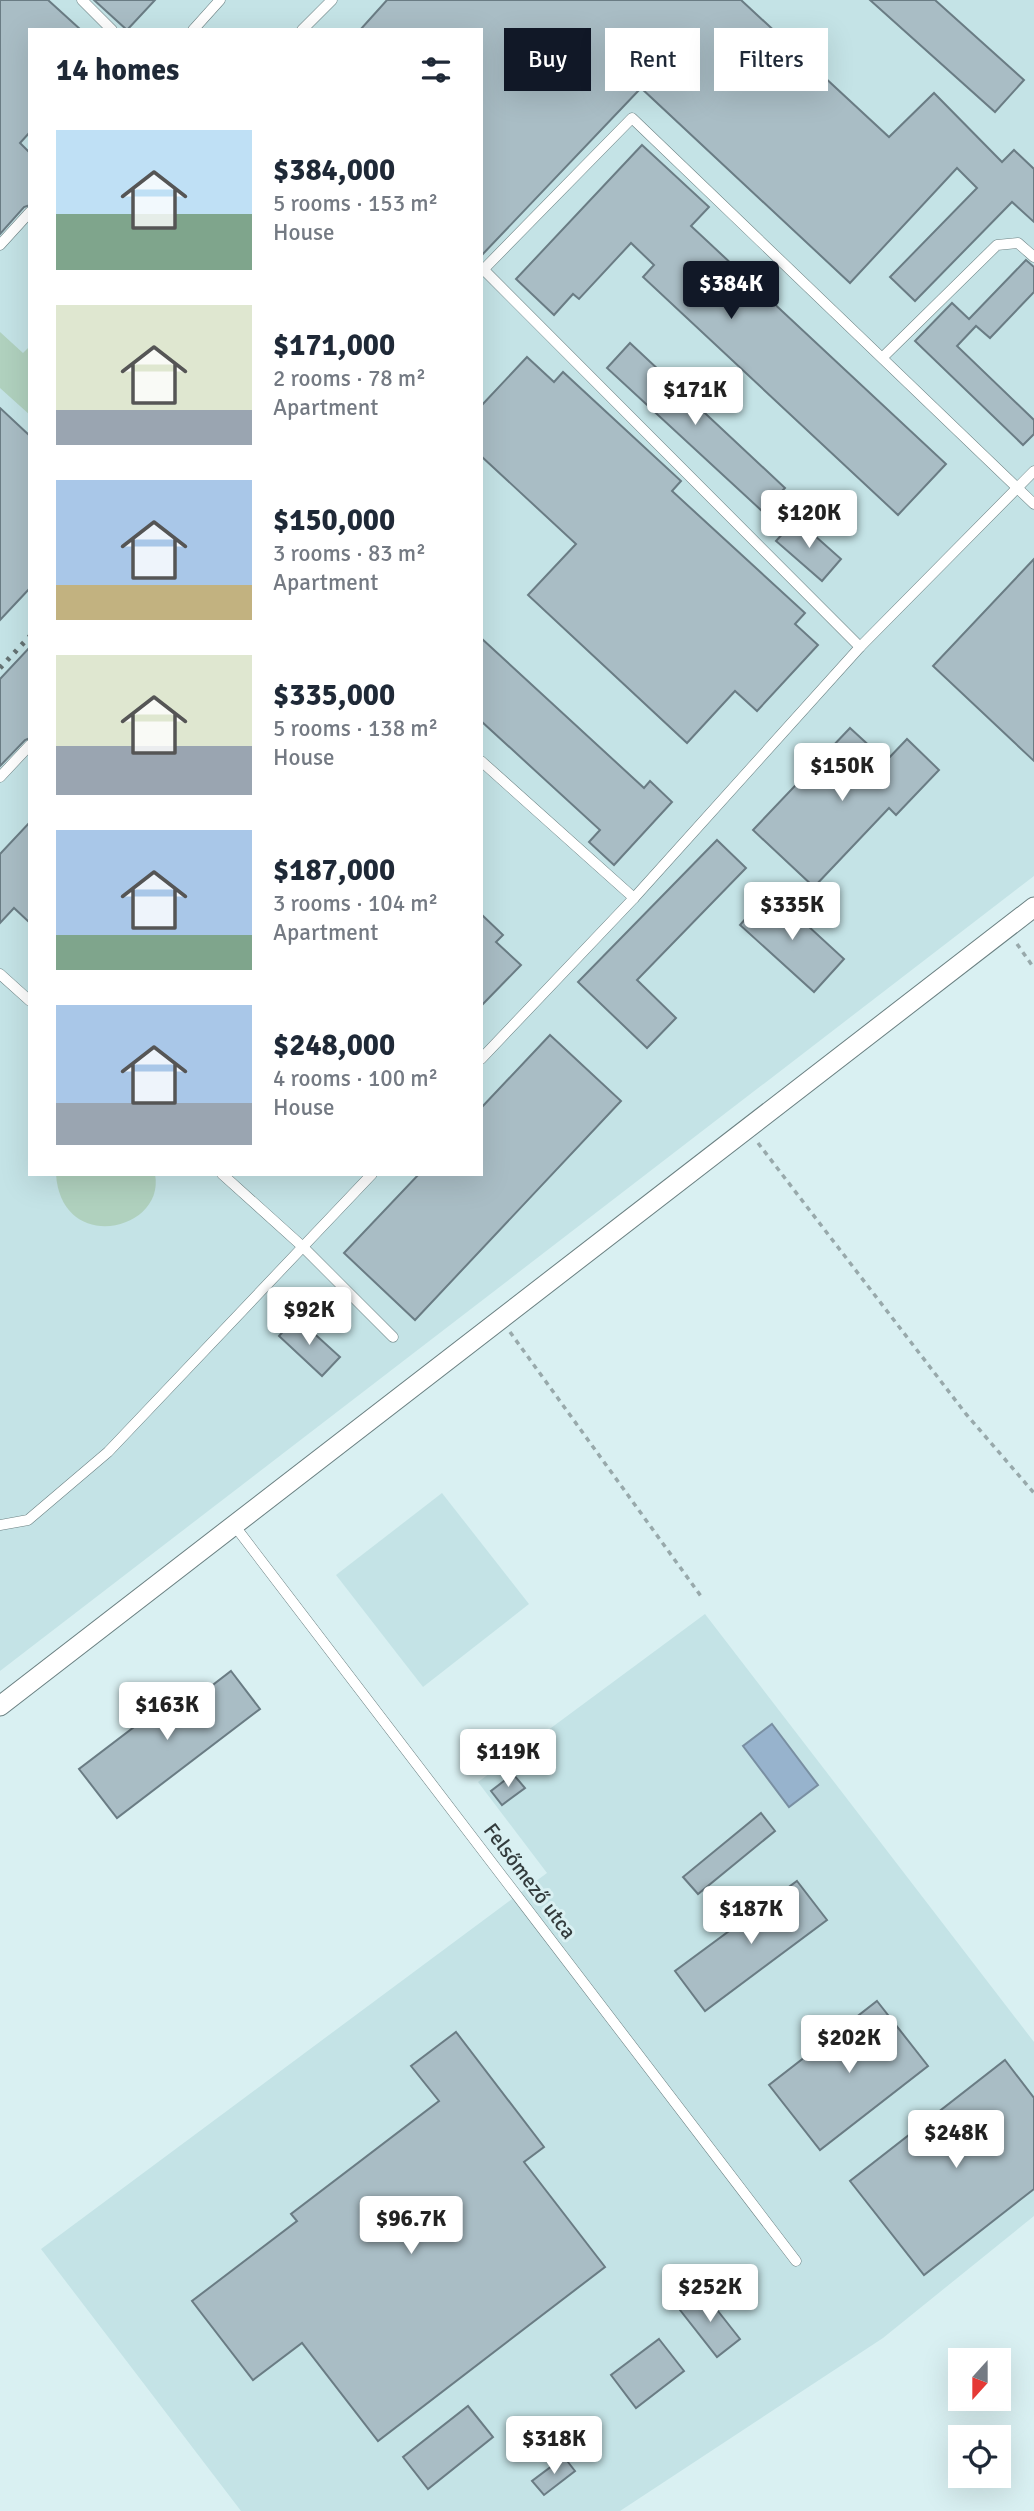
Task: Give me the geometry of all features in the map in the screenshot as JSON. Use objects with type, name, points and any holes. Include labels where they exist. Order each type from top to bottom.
[{"type":"street","points":[[0,1706],[1034,907]]},
{"type":"lane","points":[[82,0],[110,28]]},
{"type":"lane","points":[[196,28],[220,0]]},
{"type":"lane","points":[[304,28],[332,0]]},
{"type":"lane","points":[[860,647],[483,271],[632,118],[1034,504]]},
{"type":"lane","points":[[0,245],[28,214]]},
{"type":"lane","points":[[883,357],[997,245],[1018,243],[1034,257]]},
{"type":"lane","points":[[483,1057],[634,898],[860,647],[1034,471]]},
{"type":"lane","points":[[0,778],[28,747]]},
{"type":"lane","points":[[483,763],[634,898]]},
{"type":"lane","points":[[0,974],[28,999]]},
{"type":"lane","points":[[224,1176],[303,1247],[393,1337]]},
{"type":"lane","points":[[0,1525],[28,1520],[108,1452],[370,1176]]},
{"type":"lane","name":"Felsőmező utca","points":[[234,1525],[796,2261]]},
{"type":"path","points":[[1006,929],[1034,968]]},
{"type":"path","points":[[747,1129],[966,1414],[1034,1493]]},
{"type":"path","points":[[501,1319],[703,1599]]},
{"type":"shaded area","points":[[0,0],[1034,0],[1034,876],[0,1671]]},
{"type":"shaded area","points":[[442,1493],[529,1604],[423,1687],[336,1575]]},
{"type":"shaded area","points":[[705,1614],[1034,2042],[1034,2216],[883,2338],[620,2511],[241,2511],[41,2249],[547,1873],[478,1782]]},
{"type":"shaded area","points":[[772,1724],[818,1785],[789,1807],[743,1746]]},
{"type":"green space","points":[[0,332],[23,353],[28,348],[28,413],[0,388]]},
{"type":"green space","points":[[56,1176],[155,1176],[154,1194],[145,1209],[130,1220],[111,1226],[92,1225],[75,1216],[62,1200]]},
{"type":"building","points":[[0,0],[48,0],[79,28],[28,28],[28,134],[20,143],[28,151],[28,206],[0,234]]},
{"type":"building","points":[[94,0],[155,0],[129,28],[125,28]]},
{"type":"building","points":[[387,0],[741,0],[771,28],[714,28],[714,91],[828,91],[828,81],[889,137],[934,93],[1002,162],[1014,150],[1034,169],[1034,222],[1012,202],[915,301],[890,277],[977,188],[957,168],[850,283],[644,91],[700,91],[700,28],[605,28],[605,91],[638,91],[483,254],[483,28],[362,28]]},
{"type":"building","points":[[870,0],[935,0],[1024,80],[995,112]]},
{"type":"building","points":[[642,145],[709,207],[691,226],[946,464],[898,515],[643,277],[654,265],[631,243],[579,299],[573,294],[554,315],[516,279]]},
{"type":"building","points":[[1026,260],[1034,267],[1034,292],[990,338],[976,326],[957,346],[1034,420],[1034,434],[1023,445],[915,341],[952,303],[969,319]]},
{"type":"building","points":[[630,343],[785,488],[762,511],[607,368]]},
{"type":"building","points":[[527,357],[554,382],[563,372],[681,481],[672,491],[805,613],[795,624],[818,645],[757,711],[735,691],[687,743],[528,595],[576,544],[483,458],[483,404]]},
{"type":"building","points":[[0,408],[28,434],[28,590],[0,620]]},
{"type":"building","points":[[796,519],[841,559],[822,581],[776,541]]},
{"type":"building","points":[[1034,559],[1034,761],[933,666]]},
{"type":"building","points":[[483,640],[644,788],[650,781],[672,802],[614,865],[589,842],[600,830],[483,723]]},
{"type":"building","points":[[28,649],[28,739],[0,766],[0,679]]},
{"type":"building","points":[[850,728],[886,761],[907,739],[939,770],[896,815],[889,808],[814,887],[753,830]]},
{"type":"building","points":[[28,824],[28,921],[14,908],[0,923],[0,854]]},
{"type":"building","points":[[717,840],[746,868],[637,980],[676,1018],[647,1048],[578,982]]},
{"type":"building","points":[[770,891],[844,959],[814,992],[740,925]]},
{"type":"building","points":[[483,916],[503,935],[496,942],[521,965],[483,1004]]},
{"type":"building","points":[[550,1035],[621,1101],[415,1320],[344,1253],[417,1176],[483,1176],[483,1106]]},
{"type":"building","points":[[296,1317],[340,1357],[322,1376],[279,1336]]},
{"type":"building","points":[[231,1671],[260,1709],[117,1818],[79,1769],[188,1686],[197,1697]]},
{"type":"building","points":[[513,1774],[525,1788],[502,1805],[491,1791]]},
{"type":"building","points":[[761,1813],[775,1831],[698,1894],[683,1877]]},
{"type":"building","points":[[797,1881],[827,1920],[705,2011],[675,1971]]},
{"type":"building","points":[[877,2001],[928,2066],[820,2150],[769,2085]]},
{"type":"building","points":[[456,2032],[544,2147],[524,2162],[605,2267],[378,2441],[302,2343],[253,2380],[192,2301],[297,2221],[291,2214],[439,2101],[411,2066]]},
{"type":"building","points":[[1005,2060],[1034,2098],[1034,2189],[924,2275],[850,2181]]},
{"type":"building","points":[[703,2292],[740,2339],[717,2357],[680,2310]]},
{"type":"building","points":[[659,2339],[684,2371],[636,2408],[611,2375]]},
{"type":"building","points":[[468,2406],[493,2437],[428,2489],[403,2457]]},
{"type":"building","points":[[564,2457],[575,2471],[544,2495],[532,2481]]},
{"type":"railway","points":[[0,668],[28,638]]}]
